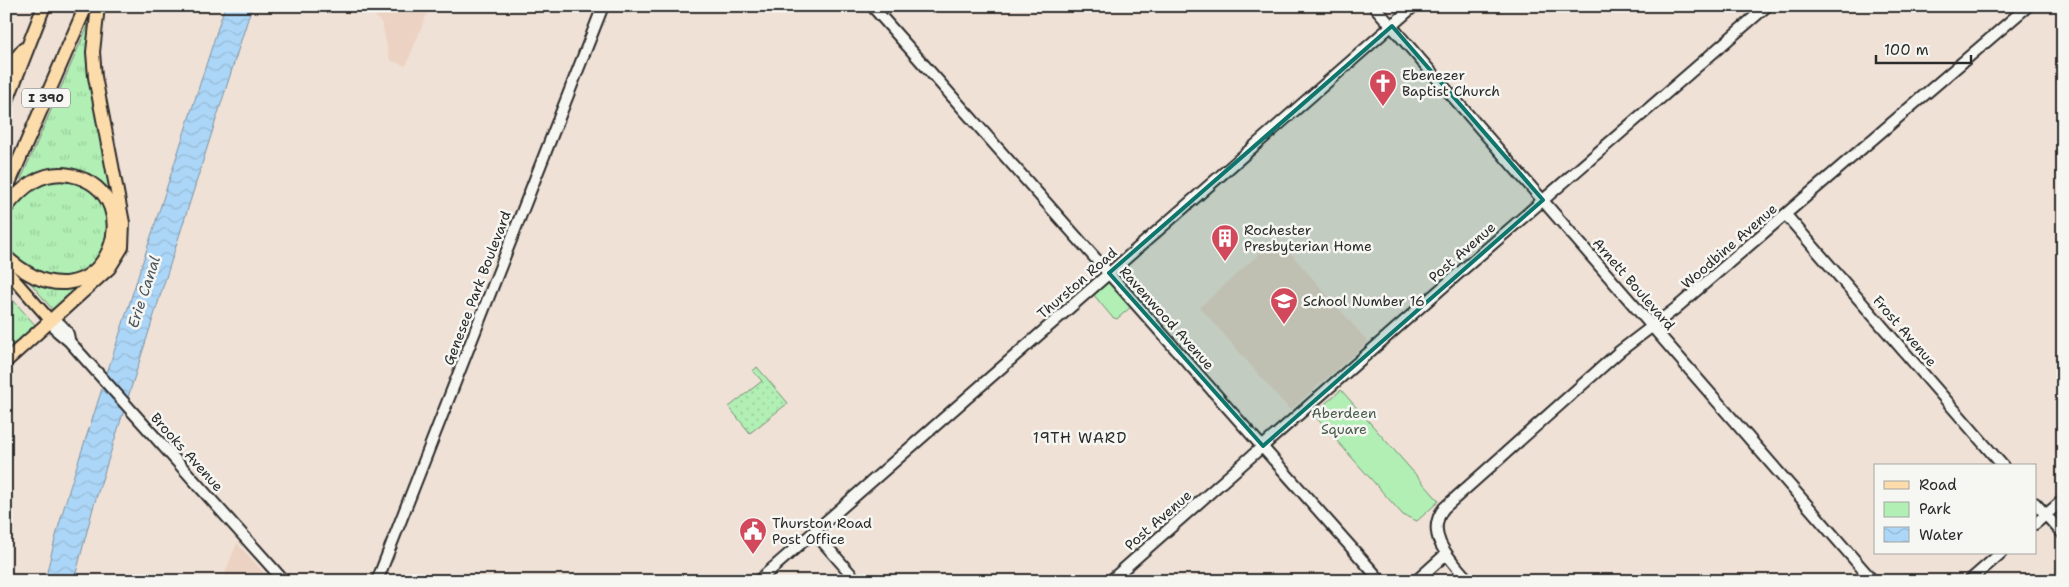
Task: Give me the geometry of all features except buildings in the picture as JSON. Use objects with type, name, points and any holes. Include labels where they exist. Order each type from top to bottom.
[{"type":"highway","name":"I 390","points":[[6,103],[44,6]]},
{"type":"highway","name":"I 390","points":[[6,190],[86,6]]},
{"type":"highway","points":[[6,361],[52,322],[106,271],[118,257],[124,237],[95,76],[93,52],[98,6]]},
{"type":"highway","points":[[6,70],[30,42]]},
{"type":"highway","points":[[6,208],[31,182],[57,175],[75,176],[91,185],[105,198],[112,216],[114,235],[110,251],[99,266],[87,276],[72,282],[58,284],[41,281],[7,258]]},
{"type":"main road","name":"Brooks Avenue","points":[[6,270],[52,322]]},
{"type":"street","name":"Genesee Park Boulevard","points":[[378,581],[603,6]]},
{"type":"street","name":"Ravenwood Avenue","points":[[872,6],[1381,581]]},
{"type":"street","name":"Arnett Boulevard","points":[[1374,6],[1873,581]]},
{"type":"street","name":"Thurston Road","points":[[758,581],[1414,6]]},
{"type":"street","name":"Post Avenue","points":[[1110,581],[1543,200],[1767,6]]},
{"type":"street","name":"Woodbine Avenue","points":[[1446,554],[1438,540],[1437,528],[1439,517],[1447,505],[1620,351],[1786,215],[2028,6]]},
{"type":"street","name":"Frost Avenue","points":[[1786,215],[2001,464]]},
{"type":"street","name":"Brooks Avenue","points":[[52,322],[57,331],[82,355],[284,581]]},
{"type":"street","points":[[2036,523],[2063,500]]},
{"type":"street","points":[[2036,504],[2063,534]]},
{"type":"street","points":[[814,532],[857,581]]},
{"type":"street","points":[[1416,581],[1446,554],[1469,581]]},
{"type":"street","points":[[1968,581],[2000,554]]},
{"type":"highlighted area","points":[[1392,26],[1543,200],[1263,446],[1109,273]]},
{"type":"shaded area","points":[[367,6],[430,6],[406,66],[390,60],[382,24]]},
{"type":"shaded area","name":"School Number 16","points":[[1277,238],[1368,342],[1290,410],[1200,307]]},
{"type":"shaded area","points":[[237,543],[271,581],[222,581]]},
{"type":"green space","points":[[93,14],[113,197],[110,199],[80,173],[24,183],[21,179]]},
{"type":"green space","points":[[62,178],[87,187],[98,196],[105,208],[109,240],[94,266],[74,278],[42,276],[6,249],[6,220],[12,210],[32,185]]},
{"type":"green space","points":[[24,275],[46,285],[65,286],[82,282],[84,287],[53,310]]},
{"type":"green space","points":[[1108,280],[1132,306],[1117,319],[1112,317],[1093,294]]},
{"type":"green space","points":[[6,292],[36,326],[6,354]]},
{"type":"green space","points":[[757,367],[788,403],[750,433],[729,407],[762,381],[753,371]]},
{"type":"green space","name":"Aberdeen Square","points":[[1341,390],[1439,501],[1417,521],[1403,515],[1313,414]]},
{"type":"water","name":"Erie Canal","points":[[225,6],[252,6],[93,508],[74,581],[45,581],[72,480]]},
{"type":"place","name":"Ebenezer Baptist Church","points":[[1383,107]]},
{"type":"place","name":"Rochester Presbyterian Home","points":[[1225,262]]},
{"type":"place","name":"School Number 16","points":[[1284,325]]},
{"type":"place","name":"Thurston Road Post Office","points":[[753,555]]},
{"type":"district","name":"19TH WARD","points":[[1080,438]]}]
